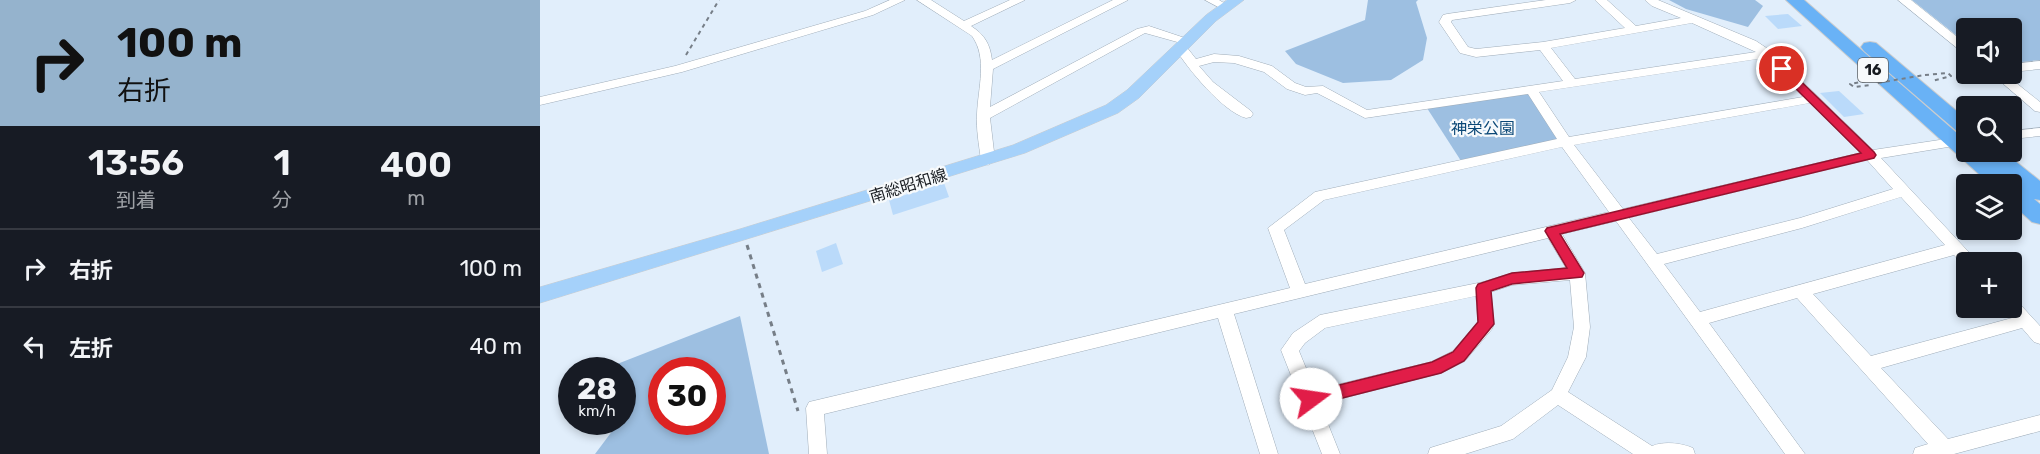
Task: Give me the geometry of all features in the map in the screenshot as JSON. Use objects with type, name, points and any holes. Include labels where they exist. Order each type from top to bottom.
[{"type":"highway","name":"16","points":[[1794,0],[1956,132]]},
{"type":"highway","name":"16","points":[[1815,0],[1956,131]]},
{"type":"highway","name":"16","points":[[1984,162],[1994,174]]},
{"type":"highway","points":[[2004,162],[2040,193]]},
{"type":"highway","points":[[2022,201],[2040,216]]},
{"type":"main road","name":"南総昭和線","points":[[540,295],[988,160],[1112,109],[1134,94],[1186,50],[1224,2]]},
{"type":"street","points":[[540,101],[678,69],[869,13],[898,0]]},
{"type":"street","points":[[923,0],[964,25],[976,34],[984,45],[987,68],[983,116],[988,160]]},
{"type":"street","points":[[964,25],[1019,0]]},
{"type":"street","points":[[987,68],[1122,0]]},
{"type":"street","points":[[1570,0],[1499,4],[1447,17],[1444,22],[1464,50],[1476,53],[1543,46],[1692,20]]},
{"type":"street","points":[[1601,0],[1633,30]]},
{"type":"street","points":[[1651,0],[1692,20],[1752,44],[1767,54],[1870,155],[1961,252]]},
{"type":"street","points":[[1904,0],[1956,41]]},
{"type":"street","points":[[983,116],[1149,29],[1186,50],[1196,63],[1214,58],[1235,59],[1268,69],[1291,86],[1305,91],[1319,90],[1365,114],[1767,54]]},
{"type":"street","points":[[1543,46],[1571,82]]},
{"type":"street","points":[[1186,50],[1209,84],[1246,114]]},
{"type":"street","points":[[2022,67],[2040,65]]},
{"type":"street","points":[[2010,84],[2040,108]]},
{"type":"street","points":[[1531,89],[1565,142],[1796,454]]},
{"type":"street","points":[[1299,291],[1276,228],[1320,196],[1565,142],[1813,99]]},
{"type":"street","points":[[2022,134],[2040,132]]},
{"type":"street","points":[[818,454],[815,408],[1870,155],[1956,138]]},
{"type":"street","points":[[1653,261],[1802,223],[1902,191]]},
{"type":"street","points":[[1437,454],[1506,433],[1558,395],[1577,357],[1582,327],[1577,273],[1552,231]]},
{"type":"street","points":[[1696,320],[1957,248]]},
{"type":"street","points":[[1331,454],[1290,350],[1299,338],[1320,322],[1483,288],[1512,279],[1577,273]]},
{"type":"street","points":[[1311,399],[1435,368],[1459,356],[1486,324],[1483,288]]},
{"type":"street","points":[[1800,291],[1944,448]]},
{"type":"street","points":[[1224,310],[1269,454]]},
{"type":"street","points":[[2021,318],[2040,337]]},
{"type":"street","points":[[1868,364],[2024,321]]},
{"type":"street","points":[[1558,395],[1649,454]]},
{"type":"street","points":[[1922,454],[2040,423]]},
{"type":"street","points":[[1655,454],[1660,451],[1686,454]]},
{"type":"path","points":[[678,69],[719,0]]},
{"type":"path","points":[[1874,80],[1850,84],[1854,87],[1924,75],[1948,73],[1951,76],[1930,81]]},
{"type":"path","points":[[743,235],[798,414]]},
{"type":"green space","points":[[1368,0],[1418,0],[1416,2],[1427,38],[1423,60],[1391,80],[1343,83],[1296,64],[1285,51],[1365,20]]},
{"type":"green space","points":[[1669,0],[1755,0],[1763,6],[1748,27],[1686,9]]},
{"type":"green space","points":[[1912,0],[2040,0],[2040,60],[2022,62],[2022,18],[1956,18],[1956,35]]},
{"type":"green space","name":"神栄公園","points":[[1531,89],[1565,142],[1463,164],[1425,105]]},
{"type":"green space","points":[[740,316],[769,454],[595,454],[609,435],[636,435],[635,357]]},
{"type":"building","points":[[1788,14],[1802,26],[1778,29],[1765,16]]},
{"type":"building","points":[[1839,91],[1864,114],[1844,117],[1820,93]]},
{"type":"building","points":[[944,183],[949,197],[893,215],[889,200]]},
{"type":"building","points":[[836,243],[843,264],[822,272],[816,251]]},
{"type":"route","points":[[1311,399],[1435,368],[1459,356],[1480,334],[1486,324],[1483,288],[1512,279],[1577,273],[1552,231],[1870,155],[1782,69]]}]
